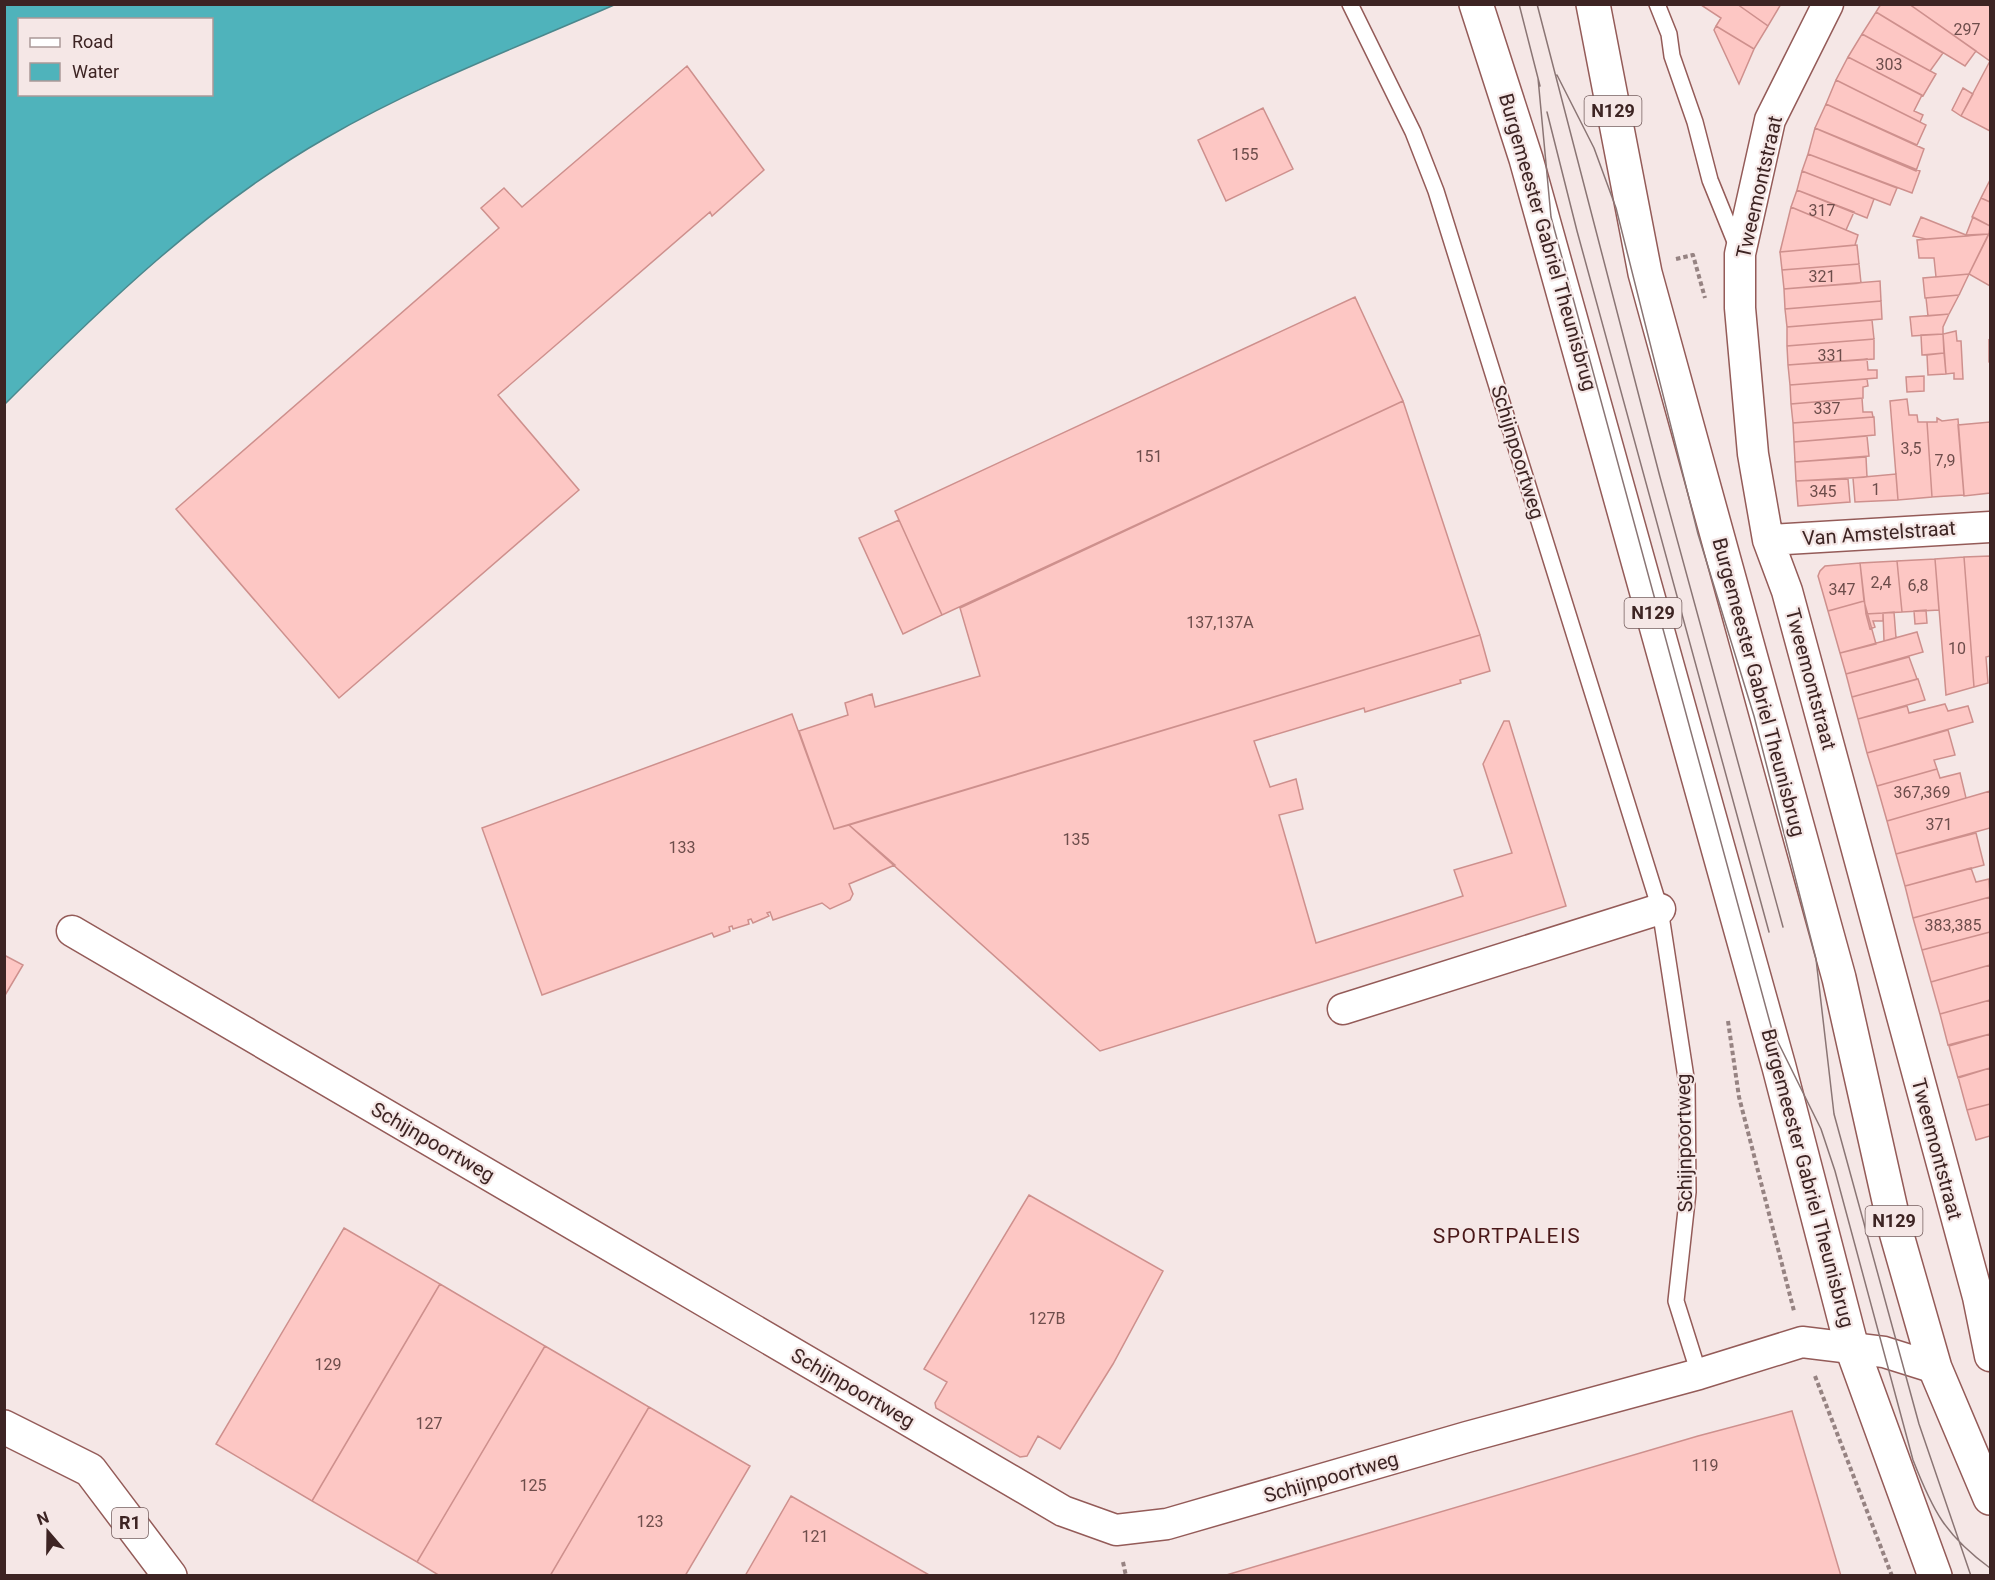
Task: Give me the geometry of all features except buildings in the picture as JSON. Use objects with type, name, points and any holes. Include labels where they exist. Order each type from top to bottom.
[{"type":"main road","name":"Burgemeester Gabriel Theunisbrug","points":[[1476,4],[1526,159],[1779,1067],[1852,1348]]},
{"type":"main road","name":"Burgemeester Gabriel Theunisbrug","points":[[1593,4],[1646,273],[1839,978],[1896,1232],[1935,1368]]},
{"type":"main road","name":"N129","points":[[1852,1348],[1935,1575]]},
{"type":"main road","name":"N129","points":[[1935,1368],[1990,1498]]},
{"type":"main road","name":"R1","points":[[4,1427],[90,1470],[170,1575]]},
{"type":"street","name":"Tweemontstraat","points":[[1828,4],[1770,120],[1740,254],[1740,308],[1747,401],[1768,540],[1787,591],[1977,1247],[1978,1297],[1990,1356]]},
{"type":"street","name":"Van Amstelstraat","points":[[1768,540],[1990,526]]},
{"type":"street","points":[[1343,1009],[1660,909]]},
{"type":"street","name":"Schijnpoortweg","points":[[72,931],[1063,1511],[1116,1530],[1167,1524],[1467,1437],[1699,1374],[1802,1342],[1884,1352],[1935,1368]]},
{"type":"lane","name":"Schijnpoortweg","points":[[1350,4],[1413,132],[1436,191],[1660,909],[1687,1084],[1688,1192],[1676,1301],[1699,1374]]},
{"type":"lane","points":[[1657,4],[1669,34],[1672,56],[1695,122],[1710,180],[1740,254]]},
{"type":"path","points":[[1670,260],[1693,255],[1708,309]]},
{"type":"water","points":[[5,4],[614,4],[396,101],[281,165],[238,195],[156,260],[5,404]]},
{"type":"tram line","points":[[1519,4],[1540,86]]},
{"type":"tram line","points":[[1537,4],[1660,477],[1783,927]]},
{"type":"tram line","points":[[1557,75],[1594,148],[1616,208],[1698,534],[1754,716],[1816,959],[1834,1114],[1919,1424],[1971,1576]]},
{"type":"tram line","points":[[1538,78],[1551,217],[1772,1030],[1821,1129],[1835,1171],[1913,1460],[1920,1478],[1934,1508],[1951,1533],[1990,1568]]},
{"type":"tram line","points":[[1547,112],[1577,231],[1769,932]]},
{"type":"district","name":"SPORTPALEIS","points":[[1507,1236]]}]
